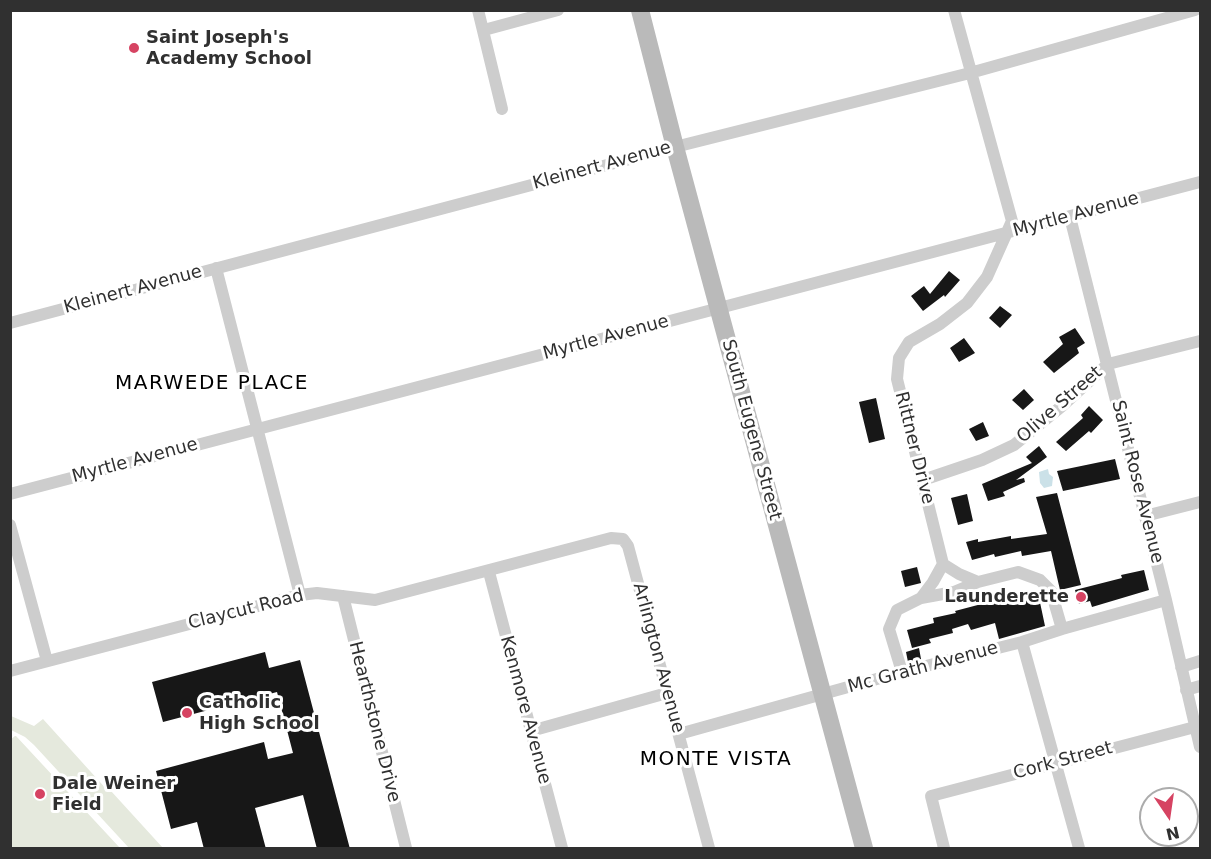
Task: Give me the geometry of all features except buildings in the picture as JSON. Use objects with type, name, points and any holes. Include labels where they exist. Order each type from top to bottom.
[{"type":"street","points":[[484,30],[558,10]]},
{"type":"street","name":"South Eugene Street","points":[[640,10],[864,849]]},
{"type":"street","points":[[954,10],[1012,221],[1008,233]]},
{"type":"street","name":"Kleinert Avenue","points":[[10,323],[675,147],[970,73],[1195,10]]},
{"type":"street","points":[[482,12],[502,109]]},
{"type":"street","name":"Myrtle Avenue","points":[[10,494],[1200,182]]},
{"type":"street","name":"Saint Rose Avenue","points":[[1070,217],[1166,600],[1200,747]]},
{"type":"street","name":"Rittner Drive","points":[[943,564],[897,379],[899,358],[909,342],[940,324],[967,303],[987,277],[1008,233]]},
{"type":"street","points":[[216,268],[300,595]]},
{"type":"street","name":"Olive Street","points":[[923,480],[982,460],[1014,446],[1108,364],[1200,341]]},
{"type":"street","points":[[1145,516],[1200,502]]},
{"type":"street","points":[[10,525],[46,661]]},
{"type":"street","name":"Claycut Road","points":[[10,671],[300,595],[317,593],[375,600],[489,572],[611,538],[622,539]]},
{"type":"street","name":"Arlington Avenue","points":[[622,539],[628,546],[709,849]]},
{"type":"street","points":[[921,598],[943,564],[978,582]]},
{"type":"street","name":"Kenmore Avenue","points":[[489,572],[562,849]]},
{"type":"street","points":[[902,672],[890,629],[897,610],[921,598],[954,592],[978,582],[1018,572],[1040,580],[1051,591],[1062,629]]},
{"type":"street","name":"Hearthstone Drive","points":[[343,596],[406,849]]},
{"type":"street","name":"Mc Grath Avenue","points":[[679,734],[902,672],[1022,642],[1166,600]]},
{"type":"street","points":[[1022,642],[1079,849]]},
{"type":"street","points":[[1181,667],[1200,661]]},
{"type":"street","points":[[1186,690],[1200,686]]},
{"type":"street","points":[[531,731],[667,693]]},
{"type":"street","name":"Cork Street","points":[[945,849],[931,796],[1195,727]]},
{"type":"shaded area","points":[[11,716],[34,726],[43,719],[163,848],[129,848],[34,745],[11,730]]},
{"type":"shaded area","name":"Dale Weiner Field","points":[[15,736],[120,848],[11,848],[10,740]]},
{"type":"water","points":[[1048,469],[1049,474],[1053,477],[1052,486],[1044,488],[1040,483],[1039,472]]},
{"type":"place","name":"Saint Joseph's Academy School","points":[[134,48]]},
{"type":"place","name":"Launderette","points":[[1081,597]]},
{"type":"place","name":"Catholic High School","points":[[187,713]]},
{"type":"place","name":"Dale Weiner Field","points":[[40,794]]},
{"type":"district","name":"MARWEDE PLACE","points":[[212,384]]},
{"type":"district","name":"MONTE VISTA","points":[[716,760]]}]
